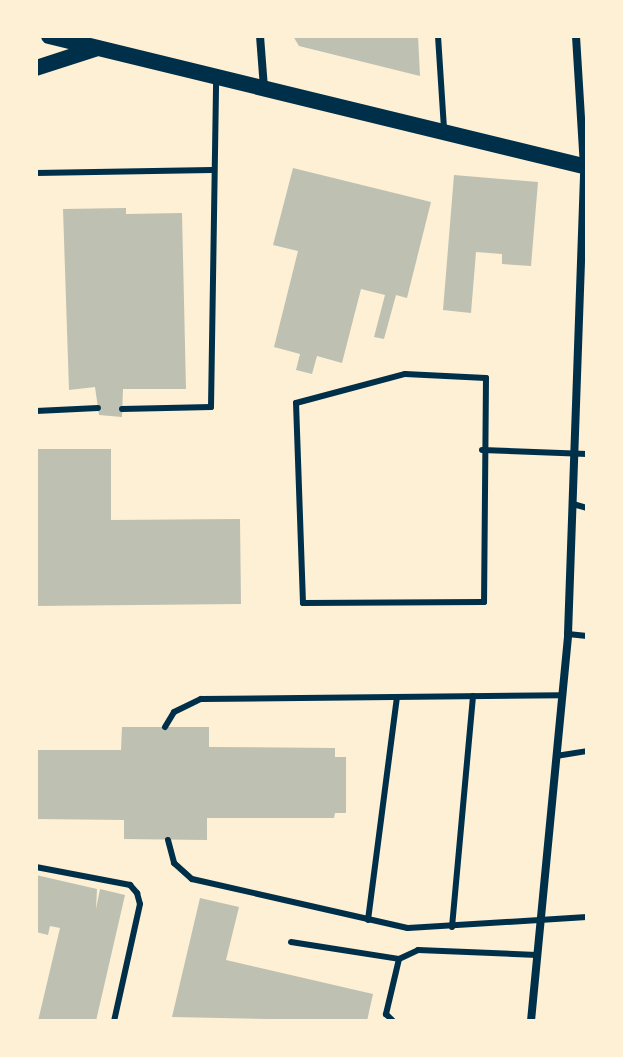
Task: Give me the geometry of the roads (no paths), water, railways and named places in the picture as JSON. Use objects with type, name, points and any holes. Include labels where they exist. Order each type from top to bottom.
[{"type":"main road","points":[[49,36],[586,167]]},
{"type":"main road","points":[[36,68],[98,48]]},
{"type":"street","points":[[260,36],[264,88]]},
{"type":"street","points":[[531,1021],[568,634],[586,167],[576,36]]},
{"type":"lane","points":[[438,36],[444,132]]},
{"type":"lane","points":[[122,409],[211,407],[212,170],[216,76]]},
{"type":"lane","points":[[36,173],[212,170]]},
{"type":"lane","points":[[405,374],[486,378],[482,450],[484,602],[303,603],[296,403],[405,374]]},
{"type":"lane","points":[[36,411],[98,408]]},
{"type":"lane","points":[[482,450],[574,452],[587,457]]},
{"type":"lane","points":[[573,504],[587,508]]},
{"type":"lane","points":[[568,634],[587,636]]},
{"type":"lane","points":[[165,727],[174,712],[201,699],[562,695]]},
{"type":"lane","points":[[452,927],[473,696]]},
{"type":"lane","points":[[368,920],[397,698]]},
{"type":"lane","points":[[556,756],[587,751]]},
{"type":"lane","points":[[168,840],[174,863],[192,879],[408,928],[452,927],[541,916],[587,917]]},
{"type":"lane","points":[[36,867],[130,885],[137,893],[140,904],[114,1021]]},
{"type":"lane","points":[[291,942],[399,959],[418,950],[537,955]]},
{"type":"lane","points":[[393,1021],[386,1014],[399,959]]}]
